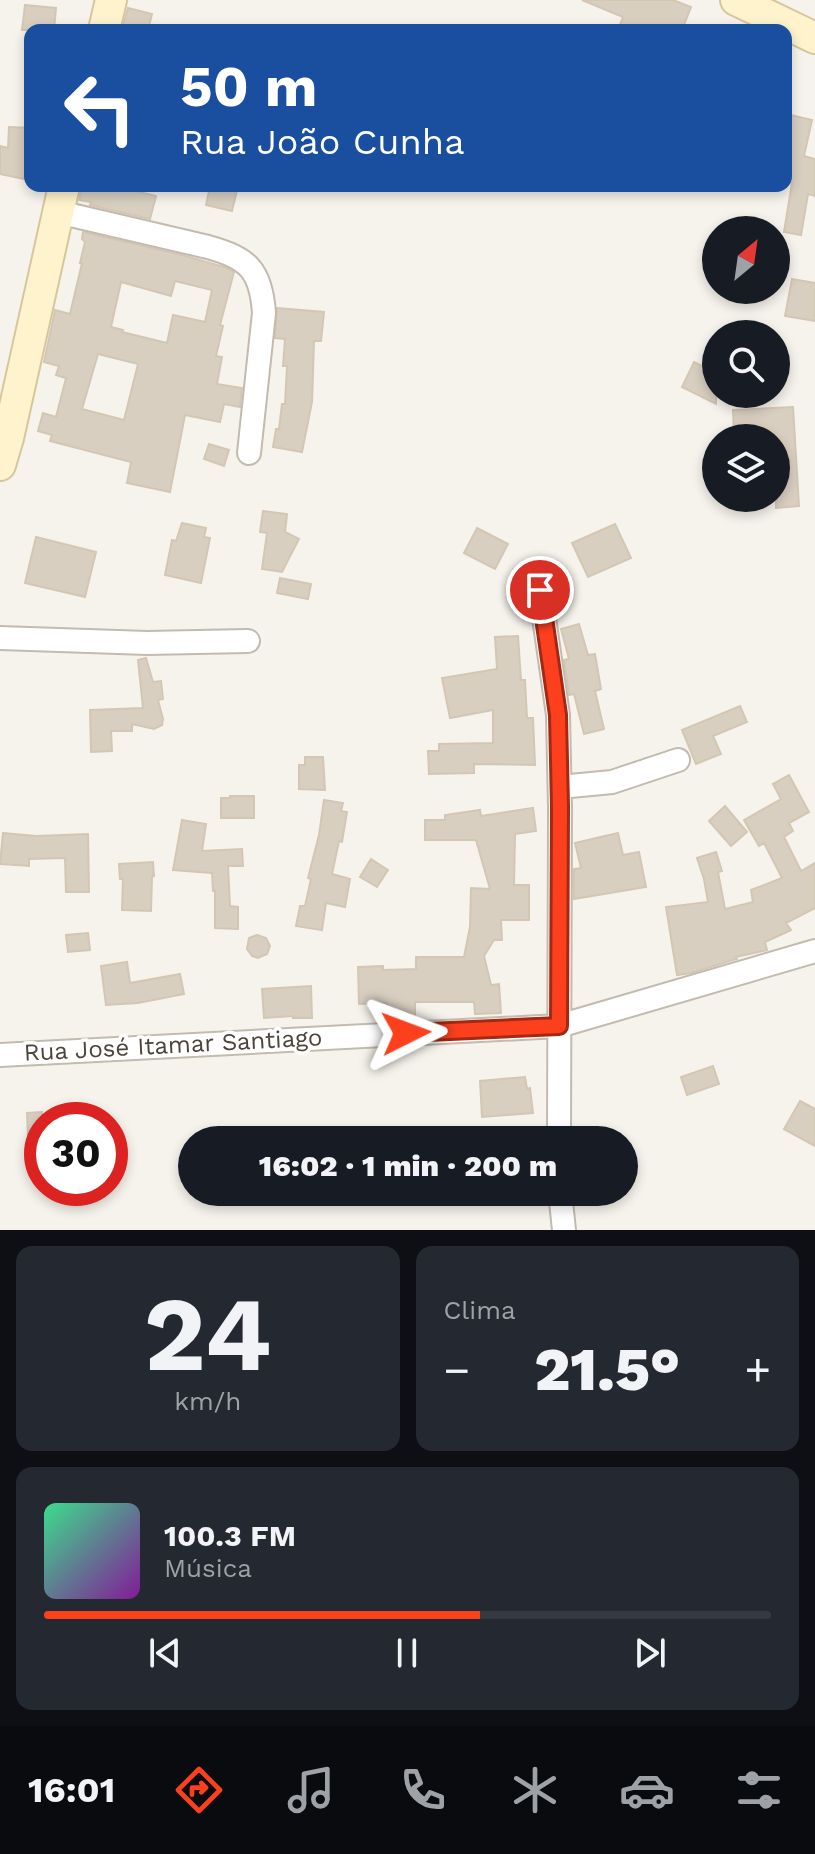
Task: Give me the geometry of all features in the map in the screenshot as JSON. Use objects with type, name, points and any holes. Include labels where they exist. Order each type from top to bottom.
[{"type":"street","points":[[105,24],[111,0]]},
{"type":"street","points":[[736,0],[766,7],[815,38]]},
{"type":"street","points":[[0,465],[61,199],[230,253],[246,263],[258,281],[264,313],[249,453]]},
{"type":"street","points":[[540,590],[558,715],[559,1126]]},
{"type":"street","points":[[0,638],[147,643],[248,641]]},
{"type":"street","points":[[560,787],[612,782],[678,760]]},
{"type":"street","name":"Rua José Itamar Santiago","points":[[0,1055],[559,1026],[815,951]]},
{"type":"street","points":[[561,1206],[564,1230]]},
{"type":"building","points":[[582,0],[673,0],[691,7],[684,24],[620,24],[623,17]]},
{"type":"building","points":[[25,5],[56,8],[55,24],[24,24],[22,30]]},
{"type":"building","points":[[128,8],[152,14],[150,24],[124,24]]},
{"type":"building","points":[[792,115],[812,120],[804,156],[815,159],[815,196],[808,194],[801,235],[790,233],[790,216],[787,216],[792,192]]},
{"type":"building","points":[[9,127],[24,128],[24,179],[0,174],[0,146],[8,148]]},
{"type":"building","points":[[81,192],[139,192],[156,196],[150,219],[79,200]]},
{"type":"building","points":[[209,192],[237,192],[232,211],[206,205]]},
{"type":"building","points":[[83,232],[182,255],[234,272],[220,325],[223,326],[216,356],[222,357],[217,384],[242,388],[240,407],[224,404],[220,422],[185,415],[170,492],[127,483],[131,462],[50,441],[52,435],[38,431],[43,413],[56,417],[66,378],[56,375],[59,366],[44,362],[55,310],[70,314],[82,263],[85,242]],"holes":[[[175,281],[212,290],[205,322],[173,315],[167,343],[111,327],[121,282],[171,296]],[[98,354],[138,364],[124,420],[82,409]]]},
{"type":"building","points":[[792,279],[815,283],[815,321],[785,316],[787,304],[790,304]]},
{"type":"building","points":[[277,308],[324,312],[321,341],[314,341],[312,402],[302,452],[273,447],[282,404],[285,404],[287,366],[283,366],[285,339],[275,338]]},
{"type":"building","points":[[694,362],[702,366],[702,397],[682,387]]},
{"type":"building","points":[[793,407],[799,506],[790,507],[790,424],[734,424],[733,410]]},
{"type":"building","points":[[209,444],[229,450],[224,466],[204,459]]},
{"type":"building","points":[[263,511],[287,514],[285,532],[299,539],[282,572],[262,569],[267,533],[260,532]]},
{"type":"building","points":[[182,523],[206,528],[204,537],[210,538],[201,583],[165,575],[172,540],[176,541]]},
{"type":"building","points":[[615,524],[631,558],[588,577],[572,543]]},
{"type":"building","points":[[477,528],[508,544],[495,569],[464,553]]},
{"type":"building","points":[[36,537],[96,552],[85,597],[25,583]]},
{"type":"building","points":[[280,578],[311,584],[308,599],[277,593]]},
{"type":"building","points":[[579,624],[588,655],[595,654],[601,689],[595,691],[604,729],[584,734],[574,694],[569,695],[564,660],[569,659],[561,629]]},
{"type":"building","points":[[518,636],[527,718],[533,718],[535,765],[474,764],[474,773],[429,774],[428,751],[439,751],[439,744],[493,743],[493,710],[450,718],[442,678],[497,669],[495,637]]},
{"type":"building","points":[[146,658],[153,682],[161,681],[163,699],[158,700],[162,725],[154,729],[132,724],[132,731],[111,731],[112,751],[91,752],[90,710],[143,708],[138,660]]},
{"type":"building","points":[[740,706],[747,722],[713,736],[721,754],[696,764],[682,730]]},
{"type":"building","points":[[305,757],[323,757],[325,790],[299,789],[299,765],[305,765]]},
{"type":"building","points":[[789,775],[809,812],[789,823],[793,831],[784,837],[801,871],[815,863],[815,908],[786,923],[791,930],[765,942],[767,950],[677,975],[666,907],[708,902],[697,858],[716,852],[722,871],[718,872],[725,909],[753,902],[751,890],[782,878],[764,843],[759,846],[744,820],[781,799],[773,784]]},
{"type":"building","points":[[254,796],[254,818],[221,818],[221,798]]},
{"type":"building","points":[[324,800],[343,803],[341,811],[347,812],[332,874],[350,879],[345,907],[326,903],[322,930],[296,926],[300,906],[305,906],[311,879],[308,878]]},
{"type":"building","points":[[725,806],[747,832],[731,846],[709,821]]},
{"type":"building","points":[[533,808],[536,831],[515,834],[514,885],[529,885],[529,920],[501,920],[502,940],[494,940],[484,956],[491,985],[499,984],[501,1013],[475,1014],[474,1002],[415,1002],[415,1018],[388,1019],[387,1003],[359,1004],[358,967],[416,969],[416,957],[464,957],[470,927],[471,888],[490,889],[476,840],[425,840],[425,820],[445,820],[445,815],[480,810],[481,816]]},
{"type":"building","points":[[182,820],[206,824],[202,851],[242,849],[243,866],[228,866],[230,906],[238,907],[238,929],[215,928],[212,873],[173,870]]},
{"type":"building","points":[[3,833],[36,836],[88,834],[89,892],[66,892],[65,858],[29,859],[29,866],[0,864]]},
{"type":"building","points":[[618,833],[623,855],[639,852],[646,887],[574,899],[574,869],[581,868],[575,843]]},
{"type":"building","points":[[371,859],[388,870],[377,887],[360,877]]},
{"type":"building","points":[[153,862],[151,911],[122,910],[123,879],[120,879],[119,864]]},
{"type":"building","points":[[88,933],[90,950],[68,952],[66,935]]},
{"type":"building","points":[[257,935],[266,938],[270,946],[267,954],[258,958],[247,949],[249,938]]},
{"type":"building","points":[[127,962],[130,983],[180,974],[184,994],[138,1003],[106,1005],[101,966]]},
{"type":"building","points":[[311,986],[312,1018],[264,1018],[262,989]]},
{"type":"building","points":[[713,1066],[719,1084],[687,1095],[681,1077]]},
{"type":"building","points":[[525,1077],[527,1089],[530,1088],[533,1113],[482,1117],[480,1081]]},
{"type":"building","points":[[800,1101],[815,1109],[815,1146],[784,1129]]},
{"type":"route","points":[[406,1033],[559,1026],[558,715],[540,590]]}]
